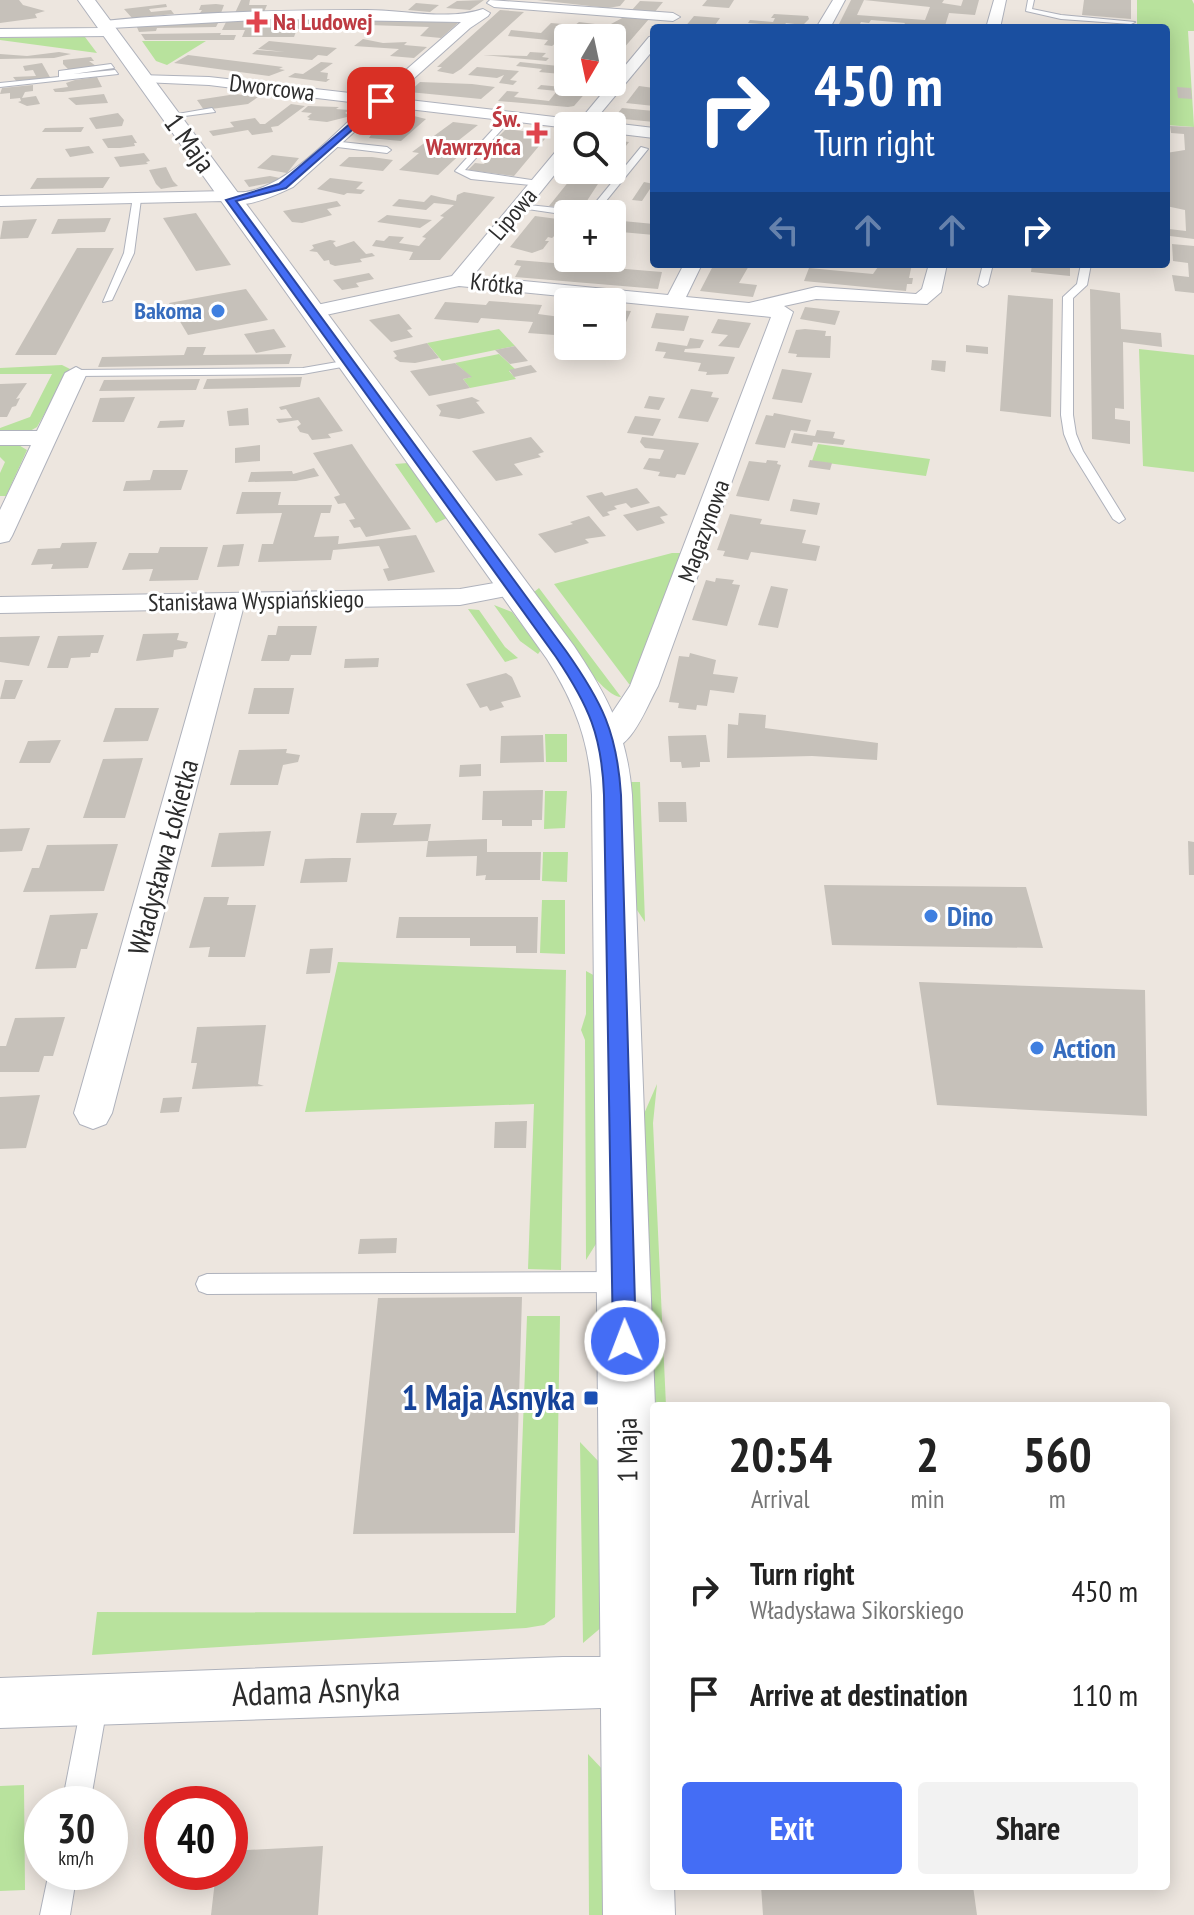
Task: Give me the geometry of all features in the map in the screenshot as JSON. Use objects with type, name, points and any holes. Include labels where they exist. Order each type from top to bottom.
[{"type":"street","name":"1 Maja","points":[[86,0],[586,691],[600,719],[607,743],[612,795],[639,1915]]},
{"type":"street","points":[[825,24],[839,0]]},
{"type":"street","points":[[994,24],[1000,0]]},
{"type":"street","points":[[0,201],[229,198],[282,186],[496,1],[672,18]]},
{"type":"street","points":[[0,33],[106,29],[180,17],[386,14],[465,18],[480,15]]},
{"type":"street","points":[[594,112],[650,45]]},
{"type":"street","name":"Dworcowa","points":[[143,78],[209,81],[554,122]]},
{"type":"street","points":[[626,130],[650,133]]},
{"type":"street","name":"Lipowa","points":[[459,280],[554,164]]},
{"type":"street","points":[[674,301],[691,268]]},
{"type":"street","name":"Krótka","points":[[312,312],[459,280],[769,309],[816,293],[923,300],[931,292],[937,268]]},
{"type":"street","name":"Magazynowa","points":[[607,743],[620,728],[644,686],[701,540],[769,309]]},
{"type":"street","points":[[0,536],[76,373]]},
{"type":"street","points":[[0,438],[45,438]]},
{"type":"street","name":"Stanisława Wyspiańskiego","points":[[0,605],[460,597],[512,588]]},
{"type":"street","name":"Władysława Łokietka","points":[[93,1113],[232,601]]},
{"type":"street","name":"Adama Asnyka","points":[[0,1703],[632,1682]]},
{"type":"lane","points":[[1031,0],[1028,10],[1061,17],[1131,22]]},
{"type":"lane","points":[[53,61],[66,76]]},
{"type":"lane","points":[[0,85],[113,69]]},
{"type":"lane","points":[[170,116],[212,110]]},
{"type":"lane","points":[[510,116],[459,171],[471,176],[538,184]]},
{"type":"lane","points":[[332,144],[387,150]]},
{"type":"lane","points":[[519,207],[576,213],[594,210],[644,149]]},
{"type":"lane","points":[[107,300],[129,253],[136,199]]},
{"type":"lane","points":[[983,284],[987,268]]},
{"type":"lane","points":[[1085,268],[1082,285],[1068,297],[1067,415],[1077,451],[1119,519]]},
{"type":"lane","points":[[76,373],[303,371],[349,363]]},
{"type":"lane","points":[[207,1284],[623,1282]]},
{"type":"lane","points":[[79,1786],[96,1698]]},
{"type":"lane","points":[[55,1915],[60,1890]]},
{"type":"green space","points":[[1137,0],[1192,0],[1194,31],[1188,31],[1194,127],[1170,125],[1170,24],[1137,24]]},
{"type":"green space","points":[[85,37],[97,53],[0,40],[0,38]]},
{"type":"green space","points":[[142,41],[206,41],[167,65],[156,61]]},
{"type":"green space","points":[[499,329],[515,346],[442,361],[427,343]]},
{"type":"green space","points":[[1139,349],[1194,355],[1194,472],[1143,466]]},
{"type":"green space","points":[[499,354],[515,369],[509,371],[516,379],[470,388],[463,379],[471,377],[455,363]]},
{"type":"green space","points":[[62,365],[70,369],[37,427],[30,431],[0,433],[0,428],[30,417],[52,374],[0,374],[0,368]]},
{"type":"green space","points":[[0,443],[17,444],[27,450],[6,496],[0,496],[0,473],[5,462],[0,457]]},
{"type":"green space","points":[[818,444],[930,459],[926,476],[812,461]]},
{"type":"green space","points":[[408,463],[447,518],[436,523],[395,464]]},
{"type":"green space","points":[[681,553],[633,684],[629,684],[554,584]]},
{"type":"green space","points":[[539,588],[621,697],[600,684],[575,654],[534,596]]},
{"type":"green space","points":[[494,605],[512,612],[541,650],[538,654],[520,641]]},
{"type":"green space","points":[[468,609],[479,610],[505,647],[518,658],[505,662]]},
{"type":"green space","points":[[545,734],[567,734],[567,762],[546,762]]},
{"type":"green space","points":[[629,782],[640,782],[645,922],[633,904]]},
{"type":"green space","points":[[545,791],[567,791],[565,828],[544,829]]},
{"type":"green space","points":[[543,852],[568,852],[567,882],[542,881]]},
{"type":"green space","points":[[542,900],[565,900],[565,954],[540,953]]},
{"type":"green space","points":[[338,962],[566,970],[561,1270],[528,1269],[534,1104],[305,1112]]},
{"type":"green space","points":[[586,971],[597,977],[599,1239],[586,1260],[585,1040],[581,1030],[586,1014]]},
{"type":"green space","points":[[657,1084],[653,1123],[666,1402],[654,1402],[640,1123]]},
{"type":"green space","points":[[527,1316],[560,1316],[555,1617],[544,1625],[526,1628],[92,1655],[97,1612],[516,1613]]},
{"type":"green space","points":[[580,1442],[600,1463],[603,1626],[583,1643]]},
{"type":"green space","points":[[588,1754],[605,1772],[607,1915],[589,1915]]},
{"type":"green space","points":[[24,1785],[25,1890],[0,1891],[0,1786]]},
{"type":"building","points":[[0,0],[19,0],[23,5],[45,11],[35,14],[37,18],[0,23]]},
{"type":"building","points":[[241,0],[250,0],[249,5],[267,5],[264,12],[235,13]]},
{"type":"building","points":[[484,0],[470,10],[446,8],[457,1]]},
{"type":"building","points":[[537,0],[625,0],[620,6],[608,8]]},
{"type":"building","points":[[707,0],[734,0],[729,8],[702,6]]},
{"type":"building","points":[[851,0],[864,0],[944,0],[942,3],[961,6],[963,0],[979,0],[975,15],[949,13],[946,24],[871,20],[869,23],[839,24]],"holes":[[[864,0],[930,7],[925,20],[857,15]]]},
{"type":"building","points":[[1084,0],[1131,0],[1131,19],[1082,15]]},
{"type":"building","points":[[640,1],[663,2],[654,13],[631,11]]},
{"type":"building","points":[[416,3],[439,5],[430,12],[408,10]]},
{"type":"building","points":[[166,4],[167,7],[149,9],[151,12],[171,10],[174,14],[132,18],[124,9]]},
{"type":"building","points":[[201,5],[224,5],[221,13],[200,13]]},
{"type":"building","points":[[500,10],[524,12],[461,69],[453,74],[437,71],[442,67],[437,67]]},
{"type":"building","points":[[774,14],[808,16],[809,19],[804,24],[748,23],[750,20],[773,22],[775,18],[771,18]]},
{"type":"building","points":[[694,16],[720,18],[716,24],[687,24]]},
{"type":"building","points":[[624,17],[649,19],[626,45],[626,24],[611,24]]},
{"type":"building","points":[[371,18],[458,23],[441,38],[420,36],[429,27],[368,25]]},
{"type":"building","points":[[354,19],[351,27],[297,29],[294,37],[242,37],[245,30],[222,30],[227,20]]},
{"type":"building","points":[[219,21],[216,27],[157,28],[156,31],[139,32],[136,25]]},
{"type":"building","points":[[551,23],[563,24],[554,24],[552,46],[544,45],[548,40],[508,36],[511,30],[541,33]]},
{"type":"building","points":[[141,34],[236,35],[234,40],[145,40]]},
{"type":"building","points":[[363,39],[383,43],[407,42],[404,45],[427,47],[414,58],[390,56],[399,49],[354,46]]},
{"type":"building","points":[[269,41],[337,48],[327,56],[318,55],[312,60],[252,54],[257,50],[285,52],[258,49]]},
{"type":"building","points":[[59,52],[71,54],[54,58],[0,59],[0,54],[27,56]]},
{"type":"building","points":[[530,52],[546,53],[542,57],[549,58],[546,61],[483,55],[527,56]]},
{"type":"building","points":[[188,55],[283,67],[279,69],[285,70],[269,76],[174,63]]},
{"type":"building","points":[[91,57],[94,61],[89,61],[96,66],[69,70],[63,64],[63,60]]},
{"type":"building","points":[[321,62],[333,63],[320,72],[328,73],[327,79],[330,79],[326,82],[288,77],[295,73],[303,74]]},
{"type":"building","points":[[520,62],[554,66],[554,73],[539,72],[542,69],[516,66]]},
{"type":"building","points":[[42,63],[51,79],[17,82],[13,77],[36,76],[33,70],[25,71],[23,66]]},
{"type":"building","points":[[477,67],[519,71],[510,80],[517,81],[513,85],[499,83],[504,75],[497,78],[468,75]]},
{"type":"building","points":[[371,70],[384,71],[375,78],[391,80],[381,88],[355,85]]},
{"type":"building","points":[[97,77],[102,87],[63,92],[53,89],[68,87],[66,83],[75,80]]},
{"type":"building","points":[[420,82],[495,87],[481,99],[409,92]]},
{"type":"building","points":[[33,85],[33,91],[25,92],[22,98],[36,96],[40,104],[27,106],[18,102],[20,98],[10,99],[10,93],[0,94],[2,88]]},
{"type":"building","points":[[541,85],[554,86],[554,91],[537,89]]},
{"type":"building","points":[[639,86],[650,87],[650,106],[626,103]]},
{"type":"building","points":[[1177,87],[1191,88],[1192,99],[1178,98]]},
{"type":"building","points":[[507,91],[519,92],[514,97],[549,101],[554,95],[583,96],[574,106],[568,107],[498,101]]},
{"type":"building","points":[[104,94],[108,103],[76,105],[68,98]]},
{"type":"building","points":[[236,94],[258,97],[248,104],[204,110],[197,100]]},
{"type":"building","points":[[291,104],[305,106],[278,126],[271,127],[273,132],[252,135],[248,130],[213,136],[209,131],[234,127],[230,122],[255,118],[260,124],[265,124]]},
{"type":"building","points":[[308,106],[339,107],[336,109],[349,110],[345,113],[351,116],[327,122],[308,120],[312,113],[301,112]]},
{"type":"building","points":[[622,108],[650,111],[650,122],[626,119],[626,112],[619,112]]},
{"type":"building","points":[[118,113],[124,120],[122,126],[96,129],[89,118]]},
{"type":"building","points":[[410,115],[426,119],[401,141],[369,138],[376,127],[395,116]]},
{"type":"building","points":[[453,122],[478,125],[454,144],[469,146],[438,175],[399,170],[419,153],[412,152]]},
{"type":"building","points":[[1170,126],[1194,127],[1194,239],[1170,236],[1170,229],[1186,231],[1185,210],[1170,207],[1170,152],[1185,150],[1184,134],[1171,133]]},
{"type":"building","points":[[84,127],[81,132],[42,132],[45,128]]},
{"type":"building","points":[[506,129],[549,134],[514,176],[468,170],[475,163],[484,164],[490,156],[497,157],[512,141],[499,136]]},
{"type":"building","points":[[132,135],[137,143],[134,143],[135,146],[108,148],[102,139]]},
{"type":"building","points":[[89,146],[94,153],[70,157],[65,149]]},
{"type":"building","points":[[144,153],[150,161],[146,162],[148,164],[120,167],[114,157]]},
{"type":"building","points":[[272,155],[299,158],[287,173],[257,168]]},
{"type":"building","points":[[349,157],[393,160],[383,171],[339,166]]},
{"type":"building","points":[[166,167],[178,186],[161,189],[149,170]]},
{"type":"building","points":[[270,176],[280,178],[275,182],[249,187],[244,180]]},
{"type":"building","points":[[110,177],[103,188],[30,189],[37,178]]},
{"type":"building","points":[[330,178],[363,182],[356,189],[365,190],[361,194],[344,195],[317,189]]},
{"type":"building","points":[[644,182],[650,183],[642,201],[632,200]]},
{"type":"building","points":[[567,184],[598,184],[588,200],[554,200],[554,207],[549,206]]},
{"type":"building","points":[[464,192],[495,197],[440,260],[409,260],[413,252],[372,246],[376,240],[384,241],[389,236],[404,237],[399,243],[419,246],[426,238],[422,237],[454,205],[434,203],[426,210],[392,206],[399,199],[424,202],[431,195],[456,201],[457,195]]},
{"type":"building","points":[[337,201],[341,206],[327,209],[332,215],[302,223],[292,222],[283,211]]},
{"type":"building","points":[[196,213],[231,265],[196,271],[163,218]]},
{"type":"building","points":[[387,215],[432,220],[420,228],[377,222]]},
{"type":"building","points":[[535,216],[554,219],[554,236],[548,237],[545,241],[549,241],[543,249],[532,253],[510,247]]},
{"type":"building","points":[[111,218],[105,232],[51,234],[58,219]]},
{"type":"building","points":[[37,219],[28,238],[0,239],[3,221]]},
{"type":"building","points":[[626,221],[650,224],[650,235],[626,232]]},
{"type":"building","points":[[336,241],[333,243],[336,247],[354,241],[366,254],[375,256],[360,259],[362,262],[335,266],[329,260],[324,261],[317,252],[309,251],[314,248],[312,245]]},
{"type":"building","points":[[1172,244],[1194,246],[1194,293],[1175,291],[1172,275],[1189,277],[1188,263],[1173,261]]},
{"type":"building","points":[[77,248],[114,248],[56,355],[15,355]]},
{"type":"building","points":[[517,260],[554,263],[554,272],[626,272],[626,269],[662,272],[658,289],[515,277],[521,266],[514,265]]},
{"type":"building","points":[[712,268],[748,268],[739,283],[757,285],[753,297],[700,291]]},
{"type":"building","points":[[809,268],[873,274],[877,268],[911,268],[909,278],[913,278],[912,284],[907,284],[906,291],[804,281]]},
{"type":"building","points":[[1032,268],[1070,268],[1070,276],[1031,272]]},
{"type":"building","points":[[369,273],[374,279],[356,283],[359,287],[342,290],[333,280]]},
{"type":"building","name":"Bakoma","points":[[246,289],[268,320],[188,335],[169,303]]},
{"type":"building","points":[[1090,289],[1120,293],[1121,329],[1161,333],[1162,347],[1123,342],[1124,409],[1115,408],[1115,419],[1130,421],[1130,444],[1092,439]]},
{"type":"building","points":[[1008,295],[1053,299],[1051,417],[1000,411]]},
{"type":"building","points":[[489,301],[542,305],[538,314],[554,316],[554,335],[528,333],[533,322],[481,318],[478,323],[434,319],[445,302],[486,305]]},
{"type":"building","points":[[805,307],[840,311],[835,325],[800,319]]},
{"type":"building","points":[[656,313],[689,316],[684,331],[651,328]]},
{"type":"building","points":[[399,314],[412,329],[407,330],[413,337],[391,342],[369,320]]},
{"type":"building","points":[[718,319],[751,323],[739,348],[718,346],[728,335],[711,333]]},
{"type":"building","points":[[274,329],[286,347],[256,353],[244,334]]},
{"type":"building","points":[[796,330],[826,331],[825,336],[831,336],[830,358],[796,357],[797,354],[788,353]]},
{"type":"building","points":[[690,338],[704,340],[700,348],[685,349],[684,352],[735,357],[728,374],[706,375],[707,372],[698,371],[701,363],[663,358],[666,352],[655,351],[658,342],[687,346]]},
{"type":"building","points":[[427,343],[439,358],[415,363],[400,362],[394,358],[397,356],[393,351]]},
{"type":"building","points":[[966,345],[988,347],[988,354],[966,352]]},
{"type":"building","points":[[515,346],[528,361],[510,364],[495,350]]},
{"type":"building","points":[[187,347],[206,347],[203,355],[292,354],[289,364],[98,367],[102,357],[184,355]]},
{"type":"building","points":[[932,360],[946,361],[945,372],[931,370]]},
{"type":"building","points":[[455,363],[472,377],[463,379],[470,388],[429,396],[410,371]]},
{"type":"building","points":[[531,365],[537,372],[514,377],[509,370]]},
{"type":"building","points":[[782,369],[812,373],[802,403],[772,399]]},
{"type":"building","points":[[302,377],[300,387],[203,389],[207,379]]},
{"type":"building","points":[[200,379],[196,390],[99,391],[104,380]]},
{"type":"building","points":[[27,383],[16,399],[20,398],[16,406],[12,407],[7,417],[0,417],[0,384]]},
{"type":"building","points":[[691,389],[713,392],[711,397],[719,398],[708,422],[678,418]]},
{"type":"building","points":[[649,396],[665,398],[659,410],[644,408]]},
{"type":"building","points":[[135,397],[124,422],[92,422],[100,398]]},
{"type":"building","points":[[319,397],[343,431],[328,434],[331,438],[312,440],[308,434],[300,432],[298,420],[279,423],[276,419],[292,418],[286,409],[279,407]]},
{"type":"building","points":[[472,397],[480,401],[476,402],[485,413],[459,419],[439,416],[441,411],[436,405]]},
{"type":"building","points":[[248,408],[249,425],[229,426],[227,411]]},
{"type":"building","points":[[774,413],[811,420],[807,432],[791,430],[785,448],[755,444],[766,415],[773,416]]},
{"type":"building","points":[[635,416],[661,419],[653,436],[627,433]]},
{"type":"building","points":[[185,420],[183,427],[157,428],[160,421]]},
{"type":"building","points":[[817,430],[835,432],[833,438],[845,440],[843,445],[791,443],[794,433],[815,436]]},
{"type":"building","points":[[531,437],[544,452],[538,454],[541,457],[514,464],[523,475],[496,481],[472,451]]},
{"type":"building","points":[[642,437],[699,443],[685,475],[677,474],[675,478],[658,476],[660,472],[643,469],[649,458],[660,459],[664,450],[645,448],[640,442]]},
{"type":"building","points":[[352,444],[411,529],[366,537],[360,527],[354,528],[349,520],[355,519],[345,503],[338,504],[334,497],[340,495],[313,453]]},
{"type":"building","points":[[260,445],[260,461],[235,463],[235,448]]},
{"type":"building","points":[[767,460],[778,461],[777,464],[781,465],[769,501],[736,496],[749,461],[766,463]]},
{"type":"building","points":[[810,460],[832,463],[830,470],[808,467]]},
{"type":"building","points":[[314,468],[319,476],[296,481],[248,482],[251,472],[292,471],[293,474]]},
{"type":"building","points":[[153,470],[188,470],[181,490],[123,491],[126,481],[150,480]]},
{"type":"building","points":[[637,488],[650,503],[631,508],[626,503],[614,506],[617,509],[603,517],[586,496],[602,492],[605,496]]},
{"type":"building","points":[[242,492],[281,492],[278,505],[332,505],[330,513],[321,513],[314,537],[339,536],[338,544],[416,535],[435,572],[388,581],[383,569],[389,568],[379,546],[333,550],[331,560],[258,562],[262,544],[273,544],[282,513],[236,514]]},
{"type":"building","points":[[793,499],[820,503],[817,515],[790,511]]},
{"type":"building","points":[[659,506],[668,515],[660,517],[665,523],[637,531],[623,515]]},
{"type":"building","points":[[730,514],[762,519],[760,524],[806,530],[802,543],[820,546],[816,561],[751,552],[748,560],[723,556],[725,551],[717,550]]},
{"type":"building","points":[[589,516],[606,536],[585,539],[589,543],[555,553],[538,534],[573,524],[570,522]]},
{"type":"building","points":[[97,542],[88,568],[51,569],[53,564],[31,565],[38,549],[60,548],[62,543]]},
{"type":"building","points":[[244,544],[239,566],[217,567],[223,545]]},
{"type":"building","points":[[160,547],[208,547],[198,580],[149,581],[153,569],[122,570],[129,553],[158,553]]},
{"type":"building","points":[[716,578],[734,580],[732,584],[740,585],[727,626],[692,620],[706,580],[715,582]]},
{"type":"building","points":[[771,586],[788,589],[778,628],[758,625]]},
{"type":"building","points":[[278,626],[317,626],[311,655],[291,655],[289,661],[261,661],[268,635],[276,635]]},
{"type":"building","points":[[179,633],[177,640],[188,642],[186,648],[174,650],[173,657],[136,661],[143,634]]},
{"type":"building","points":[[104,635],[98,653],[91,653],[90,657],[71,658],[68,668],[47,668],[58,636]]},
{"type":"building","points":[[40,636],[29,666],[0,662],[0,637]]},
{"type":"building","points":[[690,653],[716,660],[713,674],[738,677],[734,693],[710,690],[707,706],[697,705],[696,710],[678,708],[679,703],[669,702],[679,656],[689,657]]},
{"type":"building","points":[[379,658],[378,667],[344,668],[345,659]]},
{"type":"building","points":[[506,673],[512,677],[521,697],[501,702],[504,707],[490,711],[487,706],[480,708],[466,684]]},
{"type":"building","points":[[5,680],[23,680],[15,699],[0,699]]},
{"type":"building","points":[[254,688],[294,688],[289,714],[248,714]]},
{"type":"building","points":[[115,708],[159,708],[148,741],[103,742]]},
{"type":"building","points":[[739,713],[766,715],[765,728],[878,743],[877,760],[812,756],[727,758],[728,724],[738,725]]},
{"type":"building","points":[[543,735],[544,762],[500,763],[501,736]]},
{"type":"building","points":[[706,735],[710,762],[700,762],[700,767],[682,768],[681,762],[670,762],[668,736]]},
{"type":"building","points":[[61,740],[50,763],[19,763],[28,741]]},
{"type":"building","points":[[287,749],[286,753],[300,755],[298,762],[283,765],[278,785],[230,785],[239,750]]},
{"type":"building","points":[[143,758],[125,818],[83,818],[103,759]]},
{"type":"building","points":[[481,764],[481,776],[459,777],[460,765]]},
{"type":"building","points":[[543,790],[542,820],[532,820],[532,826],[502,826],[502,820],[482,820],[483,791]]},
{"type":"building","points":[[658,802],[686,802],[687,822],[659,822]]},
{"type":"building","points":[[361,813],[397,813],[393,825],[431,824],[428,841],[356,843]]},
{"type":"building","points":[[30,828],[22,851],[0,852],[0,829]]},
{"type":"building","points":[[271,831],[264,866],[211,867],[219,833]]},
{"type":"building","points":[[487,839],[487,852],[541,852],[540,880],[485,880],[486,875],[476,876],[477,856],[426,857],[428,841]]},
{"type":"building","points":[[1188,841],[1194,842],[1194,875],[1189,875]]},
{"type":"building","points":[[118,844],[104,891],[23,892],[32,868],[39,868],[47,845]]},
{"type":"building","points":[[351,858],[347,882],[300,883],[305,859]]},
{"type":"building","name":"Dino","points":[[824,885],[1026,887],[1043,948],[832,945]]},
{"type":"building","points":[[204,897],[229,897],[227,905],[256,905],[245,957],[208,957],[210,947],[189,948]]},
{"type":"building","points":[[98,913],[87,949],[81,949],[76,968],[35,969],[50,915]]},
{"type":"building","points":[[399,917],[538,917],[537,953],[516,953],[516,946],[470,946],[470,938],[396,938]]},
{"type":"building","points":[[333,948],[330,973],[306,974],[310,949]]},
{"type":"building","name":"Action","points":[[919,982],[1145,990],[1147,1116],[937,1105]]},
{"type":"building","points":[[65,1017],[53,1056],[44,1056],[39,1072],[0,1072],[0,1046],[6,1046],[15,1018]]},
{"type":"building","points":[[266,1025],[258,1084],[264,1086],[192,1089],[197,1063],[191,1063],[197,1027]]},
{"type":"building","points":[[40,1095],[26,1148],[0,1149],[0,1097]]},
{"type":"building","points":[[182,1097],[179,1112],[160,1113],[163,1098]]},
{"type":"building","points":[[527,1121],[526,1148],[494,1148],[495,1122]]},
{"type":"building","points":[[397,1238],[396,1253],[358,1254],[360,1239]]},
{"type":"building","points":[[522,1297],[515,1533],[353,1534],[378,1298]]},
{"type":"building","points":[[323,1846],[318,1915],[211,1915],[214,1890],[248,1890],[248,1850]]},
{"type":"building","points":[[761,1890],[974,1890],[977,1915],[763,1915]]},
{"type":"place","name":"Na Ludowej","points":[[257,22]]},
{"type":"place","name":"Św. Wawrzyńca","points":[[537,133]]},
{"type":"place","name":"Bakoma","points":[[218,311]]},
{"type":"place","name":"Dino","points":[[931,916]]},
{"type":"place","name":"Action","points":[[1037,1048]]},
{"type":"place","name":"1 Maja Asnyka","points":[[591,1398]]},
{"type":"route","points":[[381,101],[282,186],[231,200],[561,654],[586,691],[600,719],[611,769],[625,1341]]}]
